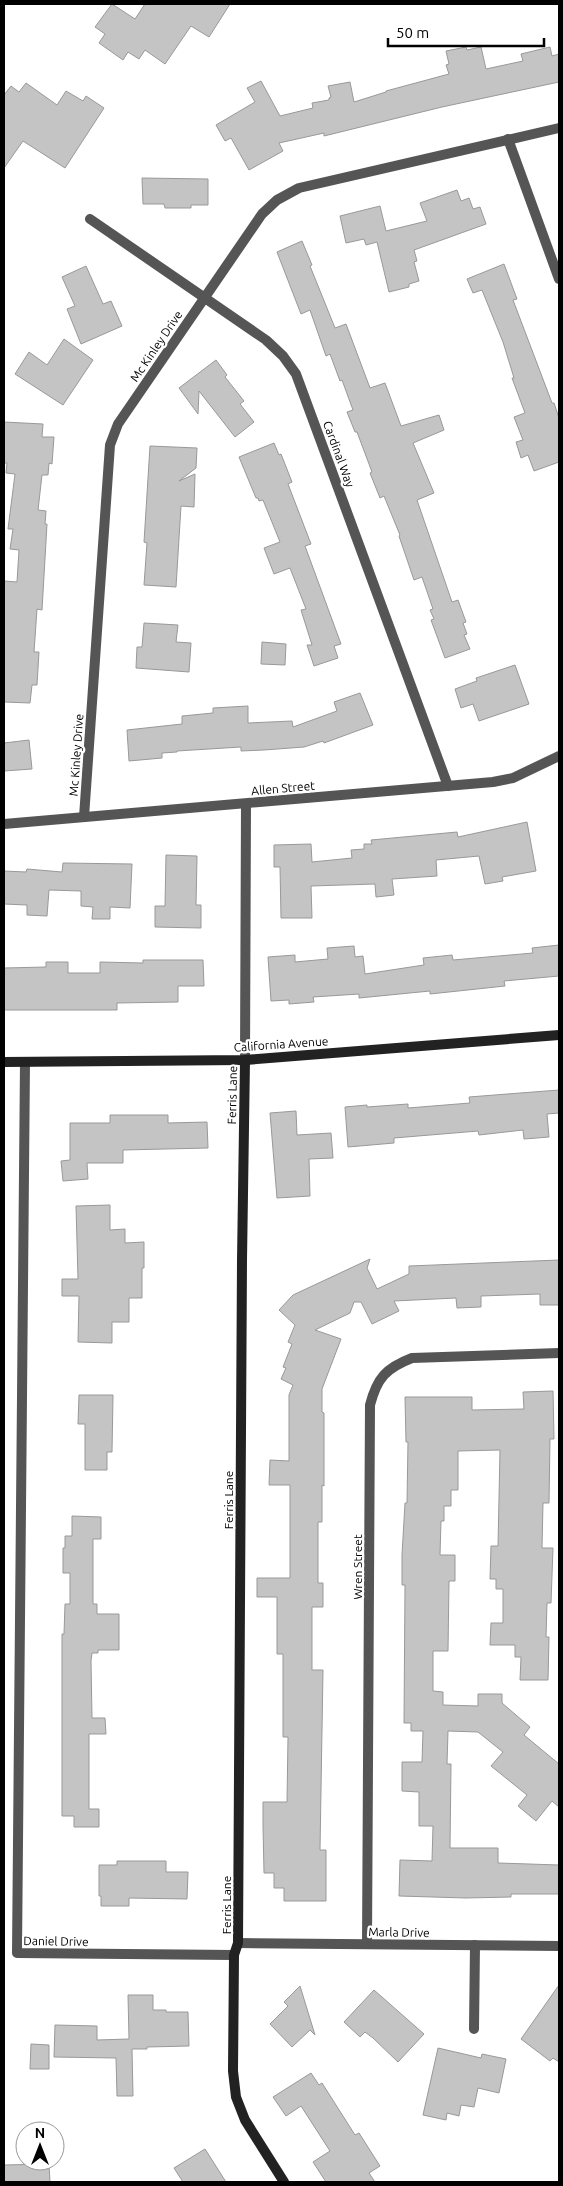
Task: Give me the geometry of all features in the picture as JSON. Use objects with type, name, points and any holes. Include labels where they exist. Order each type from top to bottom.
[{"type":"street","name":"Mc Kinley Drive","points":[[84,817],[110,445],[118,424],[204,298],[262,214],[277,200],[299,188],[559,128]]},
{"type":"street","points":[[508,140],[559,279]]},
{"type":"street","name":"Cardinal Way","points":[[90,219],[266,340],[283,356],[296,374],[448,786]]},
{"type":"street","name":"Allen Street","points":[[4,824],[493,782],[513,778],[559,756]]},
{"type":"street","name":"Ferris Lane","points":[[246,804],[238,1943],[234,1955],[233,2071],[236,2097],[245,2120],[284,2182]]},
{"type":"street","name":"California Avenue","points":[[4,1062],[245,1060],[559,1034]]},
{"type":"street","name":"Daniel Drive","points":[[26,1062],[17,1953],[234,1955]]},
{"type":"street","name":"Wren Street","points":[[367,1944],[370,1415],[374,1389],[383,1374],[397,1364],[412,1358],[559,1353]]},
{"type":"street","name":"Marla Drive","points":[[238,1943],[559,1946]]},
{"type":"street","points":[[474,2029],[475,1945]]},
{"type":"building","points":[[112,4],[135,19],[145,4],[230,4],[209,37],[191,26],[165,64],[145,50],[139,59],[128,52],[123,60],[99,43],[105,34],[95,27]]},
{"type":"building","points":[[466,47],[467,50],[481,47],[486,69],[523,61],[521,54],[550,47],[552,56],[559,54],[559,82],[442,107],[324,136],[324,133],[279,143],[283,151],[249,170],[231,138],[225,141],[216,125],[255,102],[247,88],[261,81],[280,116],[313,108],[312,103],[329,100],[331,97],[328,86],[350,82],[354,102],[386,91],[449,74],[446,65],[449,64],[446,51]]},
{"type":"building","points":[[26,83],[57,105],[66,91],[83,101],[86,96],[104,108],[65,168],[23,141],[4,168],[4,95],[11,86],[19,92]]},
{"type":"building","points":[[142,178],[208,179],[208,205],[191,205],[191,208],[165,208],[164,204],[143,204]]},
{"type":"building","points":[[457,190],[461,201],[469,198],[473,209],[480,207],[486,224],[414,250],[417,261],[414,262],[419,281],[409,284],[409,287],[389,292],[377,242],[366,245],[364,239],[346,243],[340,216],[380,206],[386,231],[427,221],[420,203]]},
{"type":"building","points":[[302,241],[335,328],[346,324],[370,388],[385,383],[401,426],[439,415],[444,430],[413,443],[434,493],[417,500],[452,602],[458,600],[466,622],[463,623],[467,634],[464,635],[470,649],[445,658],[431,620],[434,619],[430,610],[433,609],[422,577],[414,580],[400,535],[384,496],[380,498],[357,432],[355,432],[347,412],[353,410],[342,380],[340,381],[330,354],[326,356],[310,310],[301,314],[277,252]]},
{"type":"building","points":[[504,264],[517,299],[513,300],[559,418],[559,462],[534,471],[528,455],[521,458],[516,442],[523,440],[514,417],[525,413],[512,378],[514,378],[503,342],[482,290],[473,293],[467,279]]},
{"type":"building","points":[[86,266],[103,304],[111,301],[122,326],[81,344],[67,309],[75,306],[62,277]]},
{"type":"building","points":[[64,339],[93,360],[63,405],[15,374],[29,352],[47,365]]},
{"type":"building","points":[[216,360],[227,375],[225,377],[244,401],[240,404],[254,422],[235,437],[199,391],[198,414],[179,388]]},
{"type":"building","points":[[4,422],[43,424],[42,437],[54,437],[52,464],[49,463],[48,475],[42,475],[38,510],[46,511],[45,524],[47,524],[42,610],[37,609],[34,652],[39,652],[37,685],[32,685],[30,703],[4,702],[4,581],[17,582],[19,550],[10,549],[13,529],[8,529],[15,474],[6,473],[7,463],[4,463]]},
{"type":"building","points":[[274,443],[279,455],[281,454],[292,482],[288,484],[311,544],[305,546],[341,644],[334,646],[338,658],[314,666],[307,645],[312,645],[301,610],[306,609],[290,568],[274,574],[264,548],[280,542],[263,500],[259,501],[256,498],[239,457]]},
{"type":"building","points":[[150,446],[197,448],[196,468],[179,481],[195,474],[194,507],[181,506],[176,587],[144,585],[147,543],[144,542]]},
{"type":"building","points":[[144,623],[178,625],[176,642],[191,643],[189,672],[136,668],[137,647],[142,647]]},
{"type":"building","points":[[262,642],[286,644],[285,665],[261,664]]},
{"type":"building","points":[[515,665],[529,704],[479,721],[473,704],[461,708],[455,689],[477,681],[476,678]]},
{"type":"building","points":[[360,693],[373,725],[324,743],[323,741],[304,747],[264,750],[241,751],[241,747],[177,751],[162,753],[162,758],[129,761],[127,730],[182,724],[182,716],[213,713],[213,708],[248,706],[248,723],[292,721],[293,727],[337,711],[334,702]]},
{"type":"building","points":[[29,740],[32,769],[4,771],[4,743]]},
{"type":"building","points":[[527,822],[536,871],[502,877],[503,881],[485,884],[479,856],[436,860],[437,876],[392,879],[394,895],[376,897],[375,884],[311,886],[312,918],[281,918],[280,867],[274,867],[274,845],[311,844],[312,862],[352,858],[351,850],[364,849],[364,844],[372,844],[371,840],[457,832],[458,837]]},
{"type":"building","points":[[166,855],[197,856],[196,905],[201,905],[201,928],[155,927],[155,906],[165,906]]},
{"type":"building","points":[[63,863],[132,864],[130,908],[110,907],[110,919],[92,919],[93,907],[81,906],[81,891],[49,890],[47,916],[27,915],[27,905],[4,904],[4,871],[26,872],[27,869],[62,872]]},
{"type":"building","points":[[559,945],[559,976],[504,981],[505,986],[430,994],[430,991],[359,998],[359,994],[313,997],[314,1002],[289,1004],[289,1000],[271,1001],[268,957],[295,955],[295,962],[328,959],[327,948],[354,946],[355,957],[363,956],[365,974],[424,965],[423,958],[452,955],[453,960],[533,953],[532,948]]},
{"type":"building","points":[[143,960],[203,960],[204,986],[178,986],[178,1002],[117,1003],[117,1010],[4,1010],[4,968],[46,967],[46,962],[68,962],[68,973],[100,973],[100,962],[143,963]]},
{"type":"building","points":[[559,1090],[559,1113],[547,1114],[549,1137],[524,1139],[523,1130],[479,1135],[478,1131],[394,1138],[394,1143],[348,1147],[345,1107],[408,1104],[408,1108],[470,1103],[469,1097]]},
{"type":"building","points":[[296,1111],[297,1135],[331,1133],[333,1158],[309,1159],[310,1196],[277,1198],[270,1113]]},
{"type":"building","points":[[110,1115],[168,1115],[168,1123],[207,1122],[208,1148],[123,1150],[123,1163],[87,1163],[88,1179],[63,1181],[61,1161],[70,1160],[70,1123],[110,1123]]},
{"type":"building","points":[[110,1205],[110,1230],[125,1229],[125,1243],[144,1242],[142,1298],[129,1298],[129,1322],[112,1322],[112,1343],[78,1342],[79,1296],[62,1296],[62,1279],[78,1279],[76,1206]]},
{"type":"building","points":[[370,1259],[367,1268],[377,1289],[409,1274],[409,1266],[559,1260],[559,1305],[540,1305],[540,1294],[481,1296],[481,1307],[457,1308],[456,1298],[394,1301],[399,1311],[372,1324],[361,1302],[354,1302],[350,1313],[315,1330],[341,1339],[322,1389],[322,1412],[324,1413],[324,1486],[322,1485],[322,1522],[318,1522],[318,1583],[323,1583],[323,1607],[312,1607],[312,1670],[323,1670],[320,1850],[326,1850],[326,1901],[284,1901],[284,1888],[274,1888],[274,1873],[264,1873],[263,1825],[263,1802],[287,1802],[288,1737],[283,1737],[283,1654],[277,1654],[277,1597],[257,1597],[257,1578],[290,1578],[290,1485],[269,1485],[270,1460],[289,1461],[289,1395],[293,1385],[281,1379],[286,1368],[283,1367],[292,1344],[288,1342],[295,1325],[279,1310],[293,1295]]},
{"type":"building","points":[[553,1391],[554,1439],[550,1439],[549,1503],[543,1503],[542,1548],[553,1548],[551,1603],[547,1603],[546,1637],[549,1637],[548,1680],[520,1680],[521,1657],[515,1657],[515,1645],[490,1645],[491,1623],[503,1623],[503,1589],[496,1589],[496,1579],[490,1579],[491,1546],[498,1546],[500,1450],[458,1451],[458,1490],[451,1490],[451,1506],[444,1506],[444,1521],[441,1521],[440,1555],[455,1555],[455,1581],[449,1581],[448,1651],[433,1651],[433,1691],[443,1692],[443,1705],[478,1706],[478,1694],[502,1694],[502,1703],[530,1727],[524,1735],[559,1764],[559,1807],[552,1801],[536,1821],[518,1806],[527,1795],[491,1766],[503,1752],[478,1732],[448,1731],[447,1764],[451,1764],[450,1848],[498,1848],[498,1863],[559,1865],[559,1894],[511,1894],[511,1897],[466,1898],[399,1896],[400,1860],[432,1861],[433,1826],[419,1826],[419,1792],[402,1791],[402,1762],[422,1762],[423,1731],[411,1731],[411,1723],[404,1723],[405,1585],[402,1585],[402,1555],[405,1503],[407,1503],[408,1442],[406,1442],[405,1397],[472,1397],[472,1410],[524,1409],[523,1392]]},
{"type":"building","points":[[79,1395],[113,1395],[112,1452],[107,1452],[107,1470],[85,1470],[85,1424],[78,1424]]},
{"type":"building","points":[[72,1516],[101,1517],[101,1539],[93,1539],[93,1604],[97,1604],[97,1614],[119,1614],[119,1650],[98,1650],[98,1653],[92,1653],[91,1661],[92,1718],[105,1718],[106,1734],[89,1734],[89,1809],[99,1809],[99,1827],[74,1827],[74,1816],[62,1816],[62,1634],[64,1634],[65,1604],[70,1604],[70,1573],[63,1573],[63,1548],[65,1548],[65,1536],[72,1536]]},
{"type":"building","points":[[117,1861],[166,1861],[166,1872],[188,1872],[187,1899],[129,1898],[129,1906],[101,1906],[101,1896],[99,1896],[99,1865],[117,1865]]},
{"type":"building","points":[[559,1985],[559,2062],[553,2058],[550,2061],[521,2039]]},
{"type":"building","points":[[300,1986],[315,2035],[310,2030],[292,2047],[270,2024],[288,2006],[284,2002]]},
{"type":"building","points":[[374,1990],[424,2034],[398,2062],[365,2032],[360,2037],[344,2022]]},
{"type":"building","points":[[128,1995],[153,1995],[153,2010],[188,2012],[189,2046],[132,2049],[133,2096],[117,2096],[116,2058],[54,2057],[55,2025],[97,2026],[97,2040],[129,2039]]},
{"type":"building","points":[[31,2044],[49,2045],[49,2069],[30,2069]]},
{"type":"building","points":[[438,2048],[481,2058],[482,2054],[506,2059],[499,2093],[478,2088],[474,2107],[461,2105],[459,2116],[447,2113],[446,2120],[423,2115]]},
{"type":"building","points":[[311,2073],[319,2085],[322,2083],[355,2135],[359,2133],[380,2166],[369,2173],[375,2182],[326,2182],[313,2162],[330,2151],[301,2106],[286,2116],[273,2097]]},
{"type":"building","points":[[205,2149],[226,2182],[183,2182],[174,2168]]},
{"type":"building","points":[[4,2165],[15,2165],[15,2171],[49,2171],[50,2182],[4,2182]]}]
